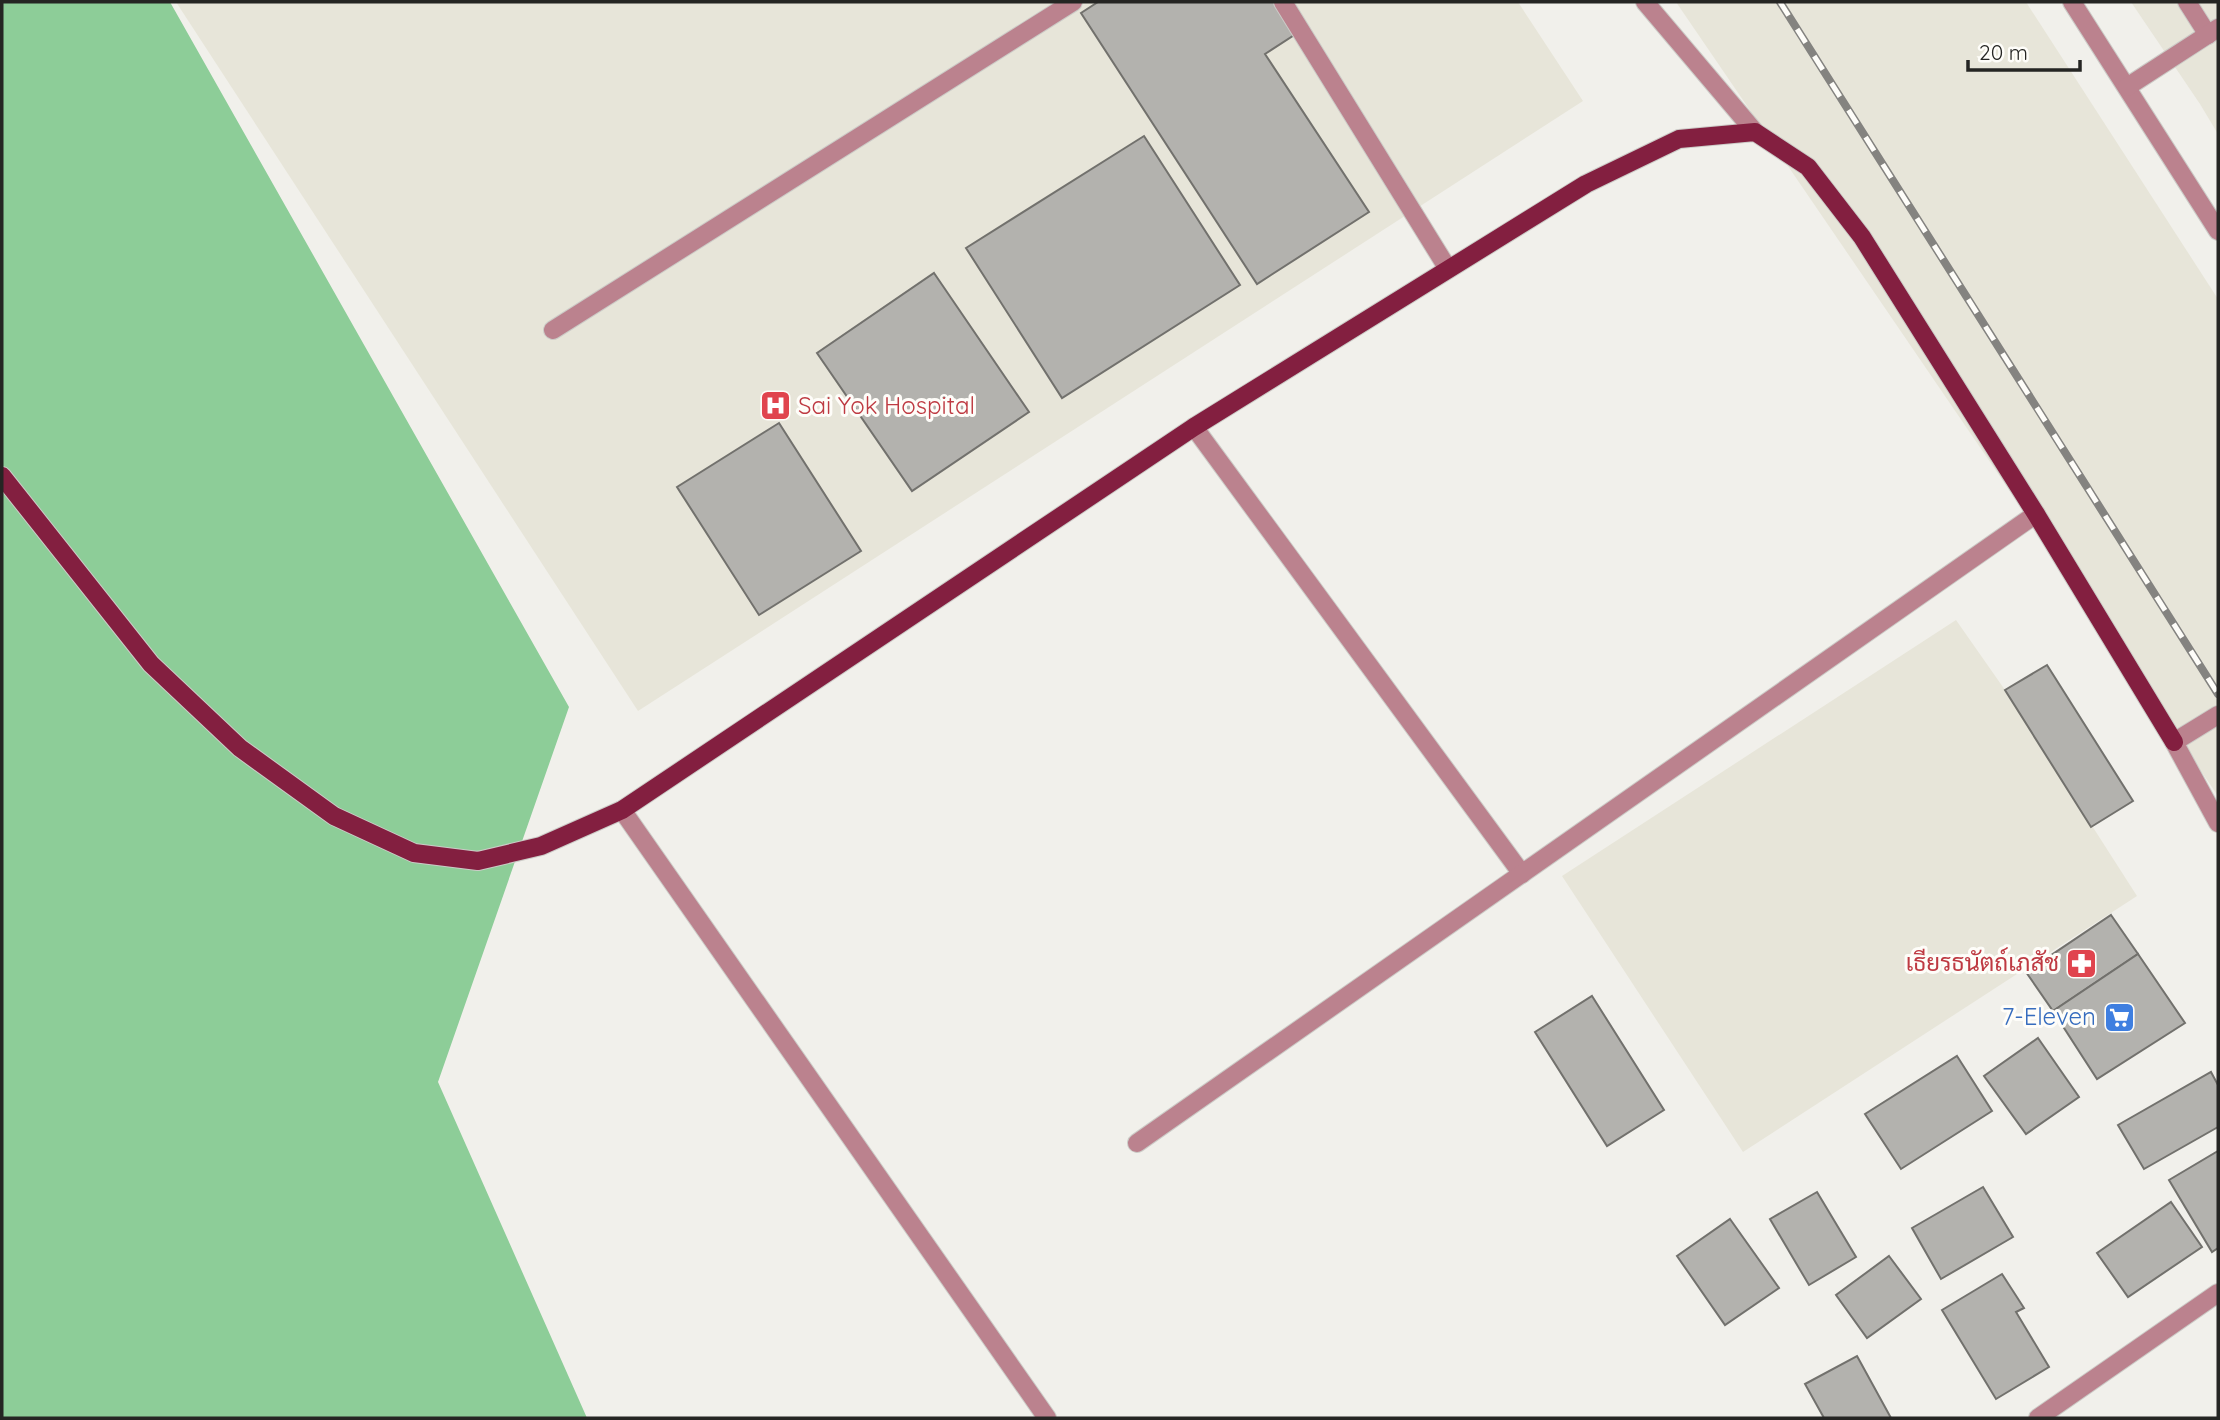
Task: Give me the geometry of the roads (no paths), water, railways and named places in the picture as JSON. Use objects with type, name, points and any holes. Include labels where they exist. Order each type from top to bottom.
[{"type":"main road","points":[[2,476],[151,664],[240,748],[334,816],[415,853],[478,861],[541,846],[622,810],[1194,427],[1586,184],[1679,139],[1755,132],[1808,167],[1862,237],[2036,514],[2174,742]]},
{"type":"street","points":[[553,330],[1073,2]]},
{"type":"street","points":[[1283,2],[1448,269]]},
{"type":"street","points":[[1645,2],[1755,132]]},
{"type":"street","points":[[2072,2],[2218,231]]},
{"type":"street","points":[[2127,88],[2213,31],[2187,2]]},
{"type":"street","points":[[1194,427],[1522,874]]},
{"type":"street","points":[[1137,1143],[2036,514]]},
{"type":"street","points":[[2218,715],[2174,742],[2218,823]]},
{"type":"street","points":[[622,810],[1047,1418]]},
{"type":"street","points":[[2038,1418],[2218,1293]]},
{"type":"railway","points":[[1780,2],[2218,694]]},
{"type":"place","name":"Sai Yok Hospital","points":[[775,406]]},
{"type":"place","name":"เธียรธนัตถ์เภสัช","points":[[2082,963]]},
{"type":"place","name":"7-Eleven","points":[[2119,1017]]}]
